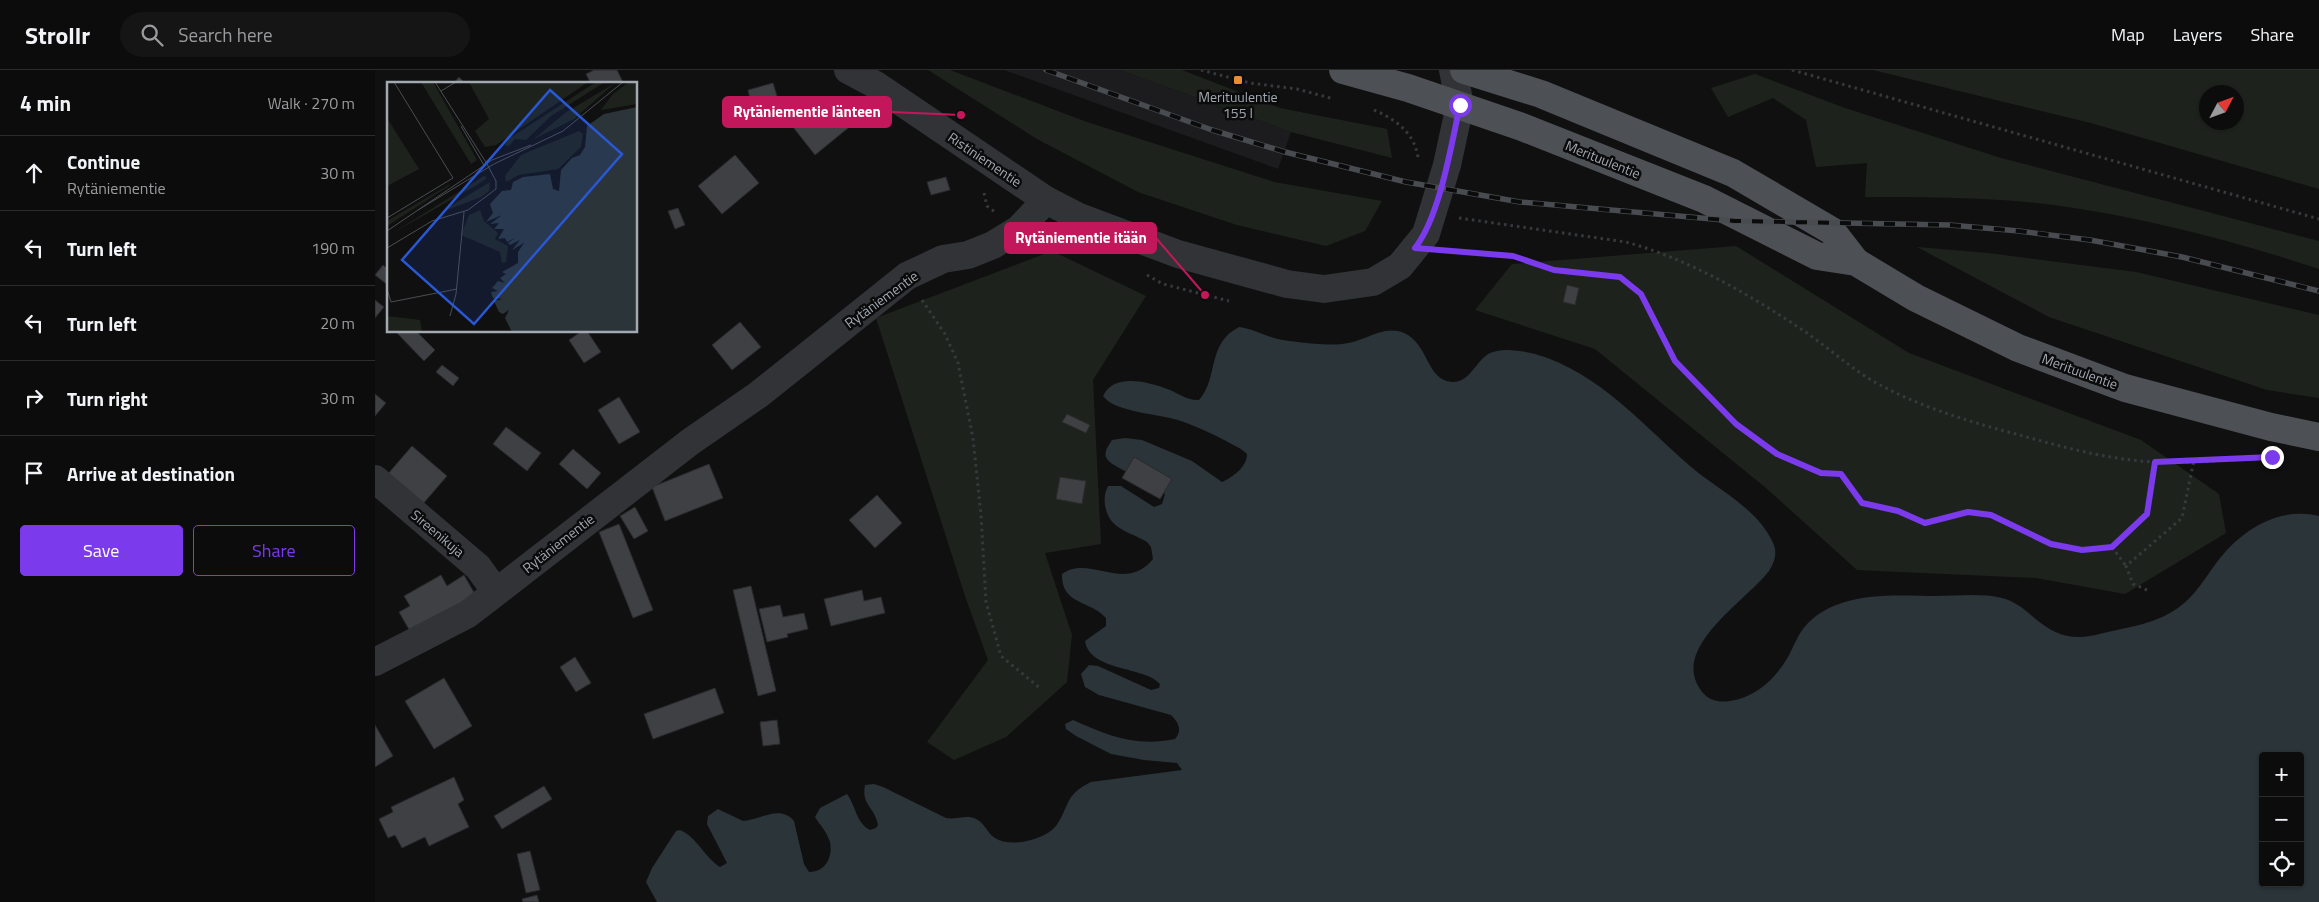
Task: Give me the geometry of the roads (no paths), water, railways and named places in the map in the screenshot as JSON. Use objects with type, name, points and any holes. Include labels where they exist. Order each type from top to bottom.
[{"type":"main road","name":"Merituulentie","points":[[1343,70],[1408,88],[1522,127],[1703,199],[1817,256],[1857,262]]},
{"type":"main road","name":"Merituulentie","points":[[1479,72],[1541,94],[1733,174],[1832,231],[1857,262],[1916,298],[2018,348],[2125,388],[2271,427],[2319,437]]},
{"type":"street","name":"Ristiniementie","points":[[848,70],[876,85],[1046,200]]},
{"type":"street","points":[[1453,70],[1460,105]]},
{"type":"street","points":[[1046,200],[1077,216],[1179,254],[1287,284],[1324,289],[1373,282],[1400,266],[1426,234],[1447,165],[1460,105],[1479,72]]},
{"type":"street","name":"Rytäniementie","points":[[375,662],[468,614],[690,442],[758,395],[907,276],[943,259],[968,254],[993,245],[1019,229],[1046,200]]},
{"type":"street","name":"Sireenikuja","points":[[375,479],[478,567],[496,592]]},
{"type":"railway","points":[[1046,70],[1212,130],[1285,152],[1406,182],[1520,202],[1735,221],[1950,225],[2019,231],[2090,240],[2182,257],[2319,291]]},
{"type":"place","name":"Merituulentie 155 I","points":[[1238,80]]},
{"type":"place","name":"Rytäniementie länteen","points":[[961,115]]},
{"type":"place","name":"Rytäniementie itään","points":[[1205,295]]}]
